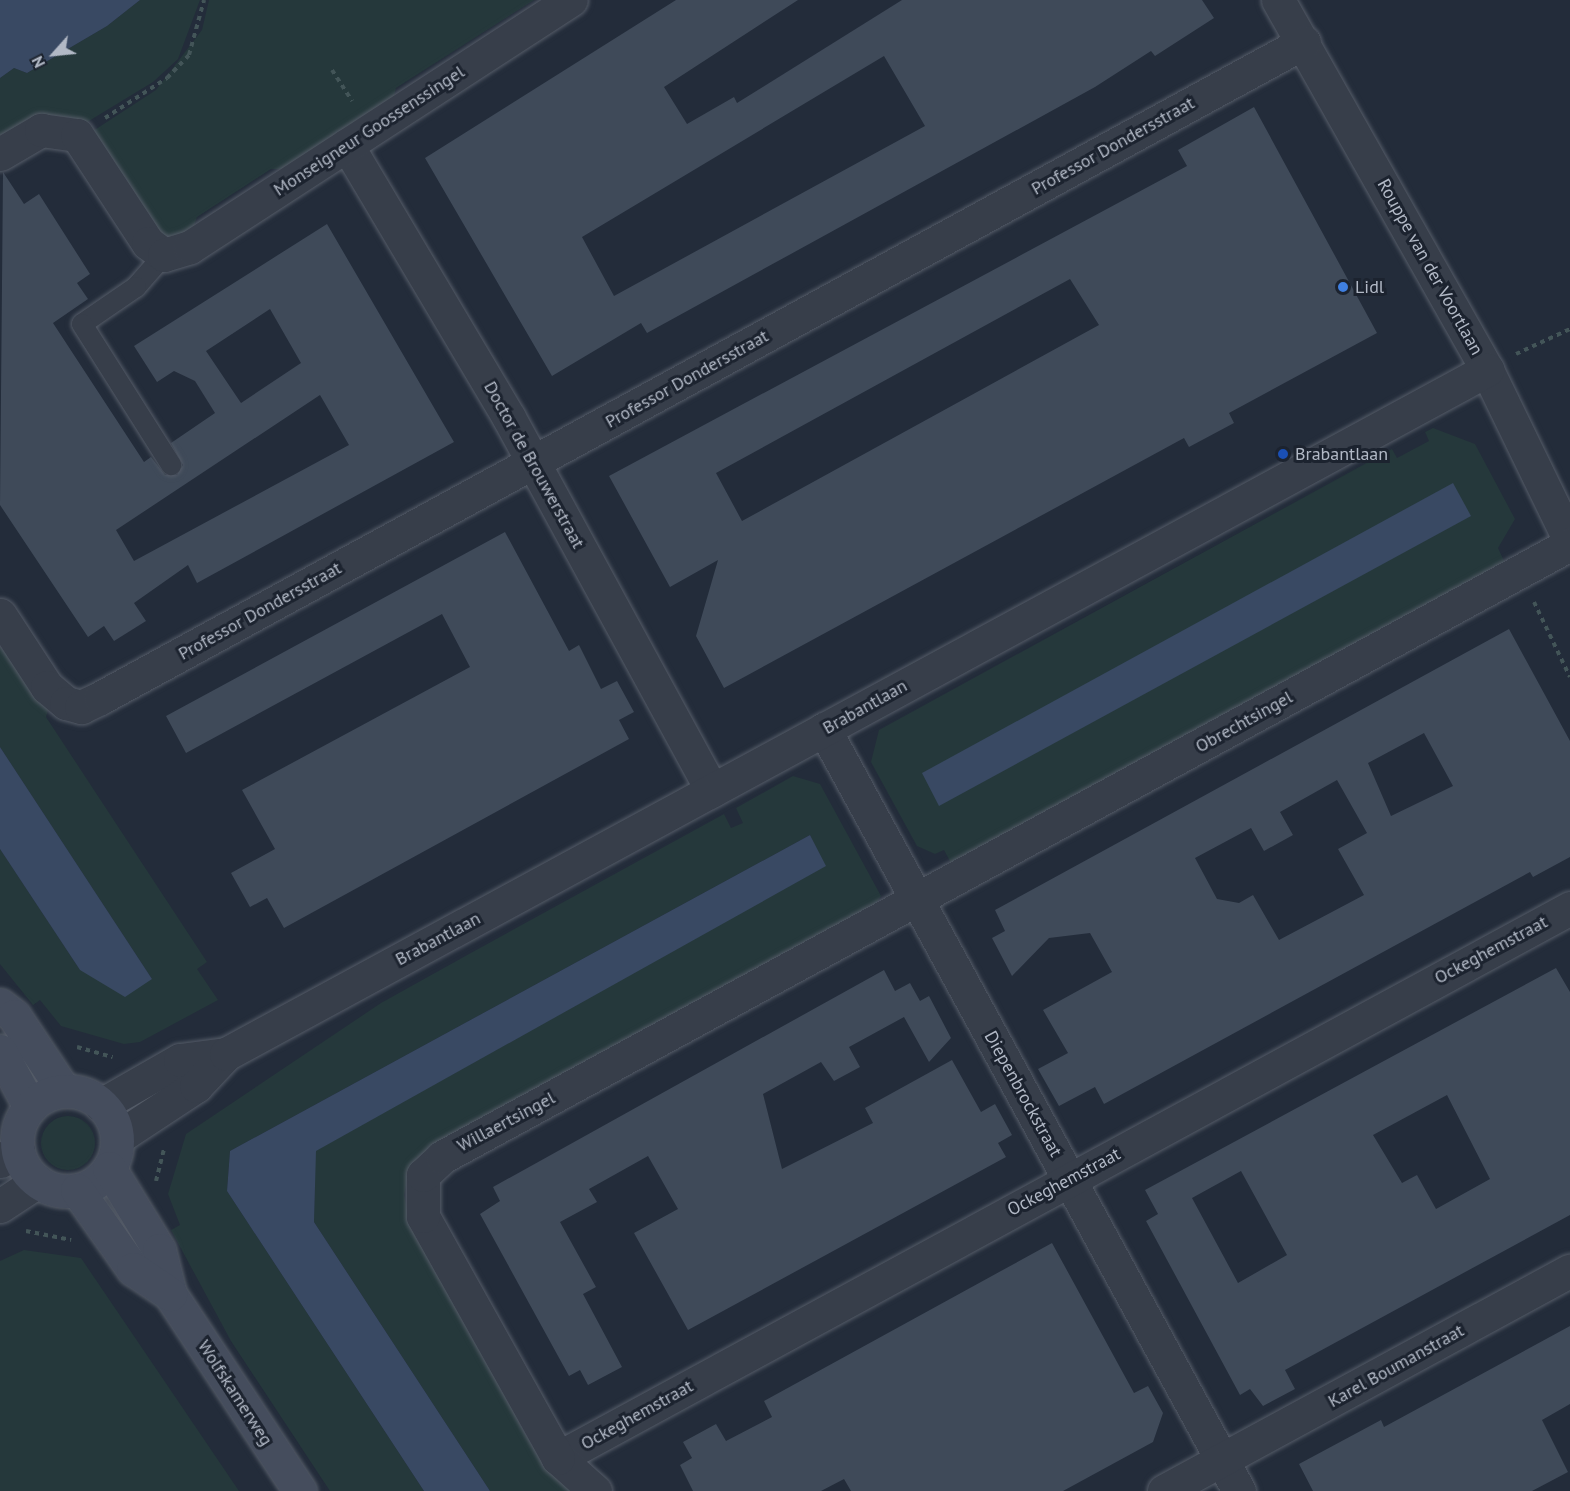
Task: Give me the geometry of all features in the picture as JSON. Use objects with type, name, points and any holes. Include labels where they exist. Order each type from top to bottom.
[{"type":"main road","points":[[0,1005],[14,1016],[64,1091]]},
{"type":"main road","points":[[0,1051],[30,1107]]},
{"type":"main road","points":[[64,1091],[84,1094],[101,1105],[113,1153],[77,1190],[38,1181],[9,1155],[30,1107],[64,1091]]},
{"type":"main road","name":"Wolfskamerweg","points":[[113,1153],[159,1250],[170,1294],[300,1491]]},
{"type":"main road","name":"Wolfskamerweg","points":[[77,1190],[132,1269],[170,1294]]},
{"type":"street","name":"Monseigneur Goossenssingel","points":[[164,255],[190,247],[571,0]]},
{"type":"street","name":"Rouppe van der Voortlaan","points":[[1278,0],[1305,42],[1487,370],[1570,542]]},
{"type":"street","name":"Professor Dondersstraat","points":[[0,615],[47,687],[66,703],[81,707],[1305,42]]},
{"type":"street","points":[[0,154],[41,130],[76,135],[148,243],[164,255]]},
{"type":"street","name":"Doctor de Brouwerstraat","points":[[347,145],[533,463],[712,790]]},
{"type":"street","name":"Brabantlaan","points":[[113,1153],[196,1086],[226,1054],[1487,370]]},
{"type":"street","name":"Obrechtsingel","points":[[917,900],[1520,572],[1570,542]]},
{"type":"street","name":"Diepenbrockstraat","points":[[824,729],[1239,1491]]},
{"type":"street","name":"Willaertsingel","points":[[595,1491],[558,1458],[423,1216],[423,1175],[442,1157],[917,900]]},
{"type":"street","name":"Ockeghemstraat","points":[[558,1458],[1570,908]]},
{"type":"street","name":"Brabantlaan","points":[[101,1105],[180,1060],[226,1054]]},
{"type":"street","points":[[0,1206],[38,1181]]},
{"type":"street","name":"Karel Boumanstraat","points":[[1221,1461],[1570,1271]]},
{"type":"street","points":[[1164,1491],[1221,1461]]},
{"type":"lane","points":[[164,255],[136,287],[82,324],[171,465]]},
{"type":"path","points":[[76,135],[166,78],[189,55],[204,0]]},
{"type":"path","points":[[1487,370],[1570,329]]},
{"type":"path","points":[[1520,572],[1570,677]]},
{"type":"shaded area","points":[[140,0],[200,0],[178,59],[153,82],[79,127],[0,143],[0,78],[14,68],[27,73],[107,26]]},
{"type":"shaded area","points":[[209,0],[534,0],[396,88],[392,103],[289,169],[271,169],[197,217],[191,234],[162,238],[93,131],[156,90],[202,30]]},
{"type":"shaded area","points":[[1433,428],[1475,444],[1515,519],[1498,548],[1505,563],[952,865],[944,850],[935,854],[917,846],[871,762],[879,730],[1392,449],[1397,458],[1429,441],[1425,432]]},
{"type":"shaded area","points":[[0,646],[48,710],[46,717],[207,962],[197,969],[218,1000],[140,1042],[124,1044],[61,1026],[40,1000],[33,1005],[0,964],[0,849],[80,970],[152,979],[0,747]]},
{"type":"shaded area","points":[[793,776],[820,784],[881,896],[875,905],[410,1167],[404,1195],[409,1218],[531,1444],[572,1491],[490,1491],[314,1222],[315,1151],[825,866],[810,835],[230,1151],[227,1191],[424,1491],[330,1491],[231,1341],[171,1230],[180,1225],[168,1194],[186,1134],[381,1003],[724,814],[731,828],[743,823],[736,808]]},
{"type":"shaded area","points":[[68,1116],[78,1118],[87,1124],[93,1133],[95,1143],[93,1153],[87,1162],[78,1168],[68,1170],[58,1168],[49,1162],[43,1153],[41,1143],[43,1133],[49,1124],[58,1118]]},
{"type":"shaded area","points":[[24,1250],[81,1258],[239,1491],[0,1491],[0,1261]]},
{"type":"water","points":[[0,0],[140,0],[107,26],[27,73],[14,68],[0,78]]},
{"type":"water","points":[[1453,483],[1471,516],[939,806],[922,773]]},
{"type":"water","points":[[0,747],[152,979],[125,997],[80,970],[0,849]]},
{"type":"water","points":[[810,835],[826,866],[316,1151],[314,1222],[490,1491],[424,1491],[227,1191],[230,1151]]},
{"type":"building","points":[[676,0],[798,0],[664,87],[687,124],[734,97],[737,103],[902,0],[1202,0],[1214,18],[1155,56],[1151,51],[1095,87],[647,333],[641,323],[552,376],[425,158]],"holes":[[[884,56],[925,126],[614,296],[582,237]]]},
{"type":"building","points":[[1254,107],[1377,333],[1229,413],[1234,423],[1189,447],[1184,438],[724,688],[696,636],[718,560],[670,587],[609,476],[1187,166],[1178,150]],"holes":[[[1070,279],[1099,325],[742,521],[716,473]]]},
{"type":"building","points":[[3,172],[24,204],[39,194],[90,274],[77,283],[88,299],[53,323],[144,462],[151,457],[165,475],[177,475],[183,465],[171,443],[215,413],[195,381],[174,371],[157,382],[134,346],[327,224],[454,442],[197,583],[188,565],[134,603],[146,621],[114,641],[104,626],[88,637],[0,505]],"holes":[[[270,309],[301,363],[241,403],[206,351]],[[320,395],[349,445],[134,561],[116,530]]]},
{"type":"building","points":[[505,532],[569,651],[579,645],[601,689],[617,681],[634,712],[619,720],[629,739],[284,928],[267,898],[250,907],[231,873],[275,849],[242,790],[470,667],[442,614],[186,753],[166,716]]},
{"type":"building","points":[[1509,629],[1570,741],[1570,857],[1533,877],[1530,872],[1104,1104],[1095,1087],[1059,1106],[1038,1069],[1068,1053],[1043,1010],[1112,972],[1090,933],[1049,938],[1012,976],[992,938],[1005,931],[995,910]],"holes":[[[1424,733],[1453,786],[1391,816],[1368,763]],[[1337,780],[1367,833],[1338,849],[1364,895],[1279,940],[1253,895],[1239,903],[1217,899],[1195,858],[1251,828],[1264,851],[1293,835],[1280,812]]]},
{"type":"building","points":[[1556,968],[1570,992],[1570,1215],[1285,1370],[1295,1389],[1263,1406],[1250,1389],[1240,1395],[1146,1221],[1158,1214],[1145,1190]],"holes":[[[1447,1095],[1490,1179],[1436,1209],[1417,1175],[1402,1183],[1373,1135]],[[1241,1171],[1287,1255],[1238,1283],[1192,1198]]]},
{"type":"building","points":[[884,970],[895,991],[910,983],[920,1001],[929,996],[951,1038],[929,1062],[904,1017],[849,1047],[860,1067],[834,1081],[821,1062],[763,1094],[782,1169],[873,1123],[865,1108],[952,1060],[981,1112],[995,1104],[1012,1135],[998,1143],[1006,1157],[688,1330],[634,1233],[678,1209],[648,1156],[589,1189],[597,1202],[560,1222],[596,1287],[583,1294],[622,1367],[588,1385],[580,1370],[569,1376],[480,1214],[500,1201],[493,1187]]},
{"type":"building","points":[[1052,1243],[1134,1393],[1148,1386],[1163,1413],[1153,1442],[1063,1491],[851,1491],[844,1479],[821,1491],[693,1491],[680,1465],[692,1458],[683,1442],[716,1424],[726,1441],[772,1417],[764,1401]]},
{"type":"building","points":[[1570,1326],[1570,1404],[1542,1420],[1568,1472],[1532,1491],[1313,1491],[1299,1464],[1381,1420],[1384,1427]]},
{"type":"place","name":"Lidl","points":[[1343,287]]},
{"type":"place","name":"Brabantlaan","points":[[1283,454]]}]
